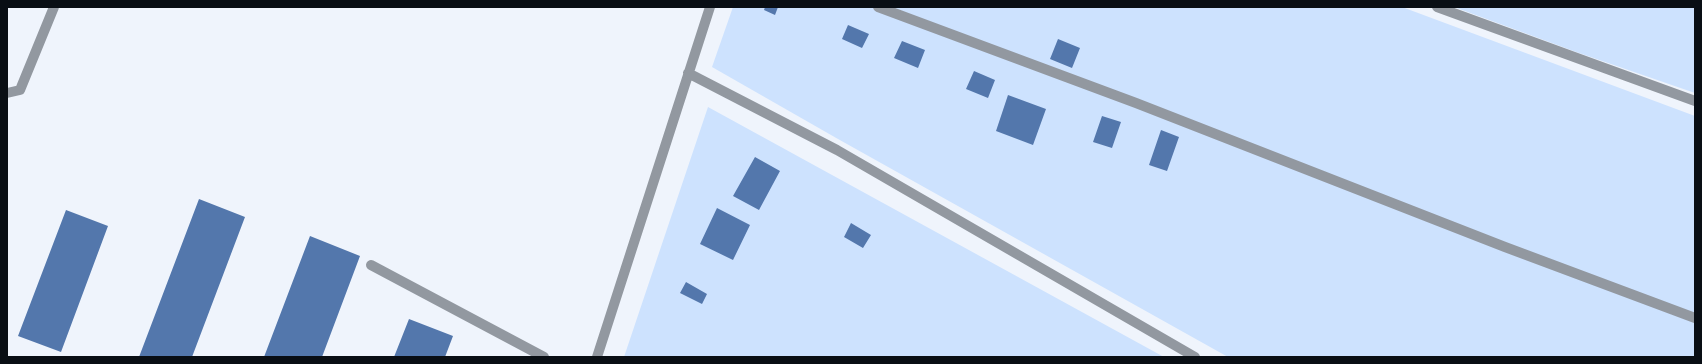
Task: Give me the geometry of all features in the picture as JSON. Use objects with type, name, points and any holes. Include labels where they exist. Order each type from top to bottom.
[{"type":"street","points":[[7,93],[20,90],[54,7]]},
{"type":"street","points":[[597,357],[710,7]]},
{"type":"street","points":[[878,7],[1144,106],[1505,247],[1695,318]]},
{"type":"street","points":[[1437,7],[1695,101]]},
{"type":"street","points":[[688,73],[837,150],[1191,356]]},
{"type":"street","points":[[371,265],[544,357]]},
{"type":"shaded area","points":[[733,7],[1402,7],[1695,116],[1695,357],[1228,357],[712,67]]},
{"type":"shaded area","points":[[1454,7],[1695,7],[1695,93],[1579,53]]},
{"type":"shaded area","points":[[708,107],[1164,357],[624,357]]},
{"type":"building","points":[[765,7],[778,7],[775,15],[764,10]]},
{"type":"building","points":[[848,25],[869,34],[862,48],[842,39]]},
{"type":"building","points":[[1058,39],[1080,48],[1072,68],[1050,59]]},
{"type":"building","points":[[902,41],[925,50],[918,68],[894,58]]},
{"type":"building","points":[[974,71],[995,80],[988,98],[966,89]]},
{"type":"building","points":[[1008,95],[1046,109],[1033,145],[996,131]]},
{"type":"building","points":[[1102,116],[1121,122],[1112,148],[1093,142]]},
{"type":"building","points":[[1161,130],[1179,137],[1167,171],[1149,165]]},
{"type":"building","points":[[755,157],[780,171],[759,210],[733,196]]},
{"type":"building","points":[[199,199],[245,217],[192,357],[139,357]]},
{"type":"building","points":[[717,208],[750,225],[733,260],[700,244]]},
{"type":"building","points":[[66,210],[108,226],[61,352],[18,336]]},
{"type":"building","points":[[851,223],[871,235],[863,248],[844,237]]},
{"type":"building","points":[[310,236],[360,256],[322,357],[264,357]]},
{"type":"building","points":[[686,282],[707,294],[702,304],[680,293]]},
{"type":"building","points":[[409,319],[453,336],[445,357],[394,357]]}]
